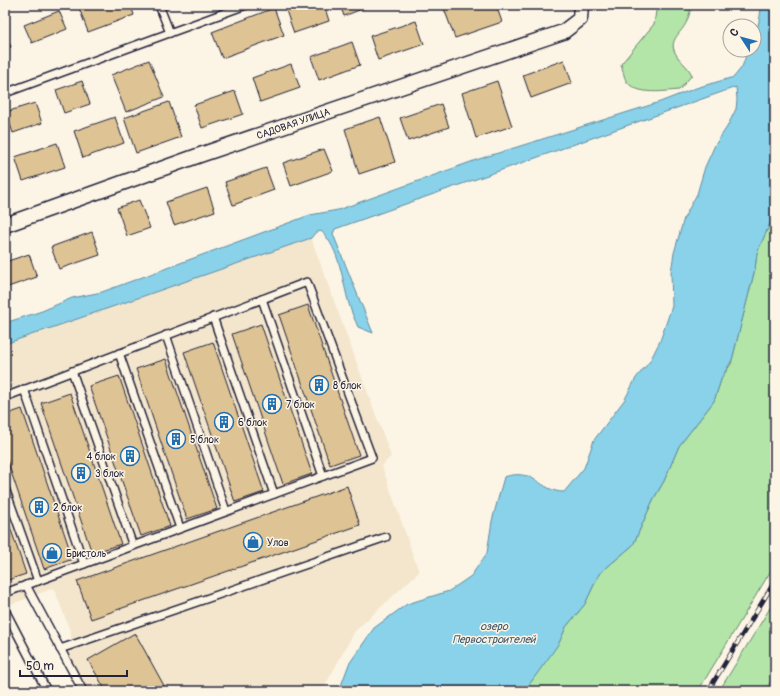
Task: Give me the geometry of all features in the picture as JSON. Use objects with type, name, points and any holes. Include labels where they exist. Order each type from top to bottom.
[{"type":"street","name":"САДОВАЯ УЛИЦА","points":[[5,225],[200,155],[563,32],[581,12]]},
{"type":"lane","points":[[159,5],[170,33]]},
{"type":"lane","points":[[5,93],[246,5]]},
{"type":"lane","points":[[5,397],[307,282],[372,458],[5,593]]},
{"type":"lane","points":[[262,299],[323,476]]},
{"type":"lane","points":[[213,317],[274,494]]},
{"type":"lane","points":[[166,336],[226,511]]},
{"type":"lane","points":[[119,353],[180,528]]},
{"type":"lane","points":[[72,371],[133,546]]},
{"type":"lane","points":[[24,389],[84,564]]},
{"type":"lane","points":[[5,488],[38,581]]},
{"type":"lane","points":[[60,649],[386,537]]},
{"type":"lane","points":[[26,585],[83,691]]},
{"type":"lane","points":[[5,610],[47,691]]},
{"type":"lane","points":[[5,686],[8,691]]},
{"type":"shaded area","points":[[311,238],[391,456],[382,466],[419,572],[355,631],[322,691],[89,691],[66,653],[73,648],[70,631],[54,588],[5,607],[5,344]]},
{"type":"green space","points":[[657,5],[692,5],[686,23],[675,39],[673,46],[676,54],[692,75],[679,90],[659,92],[644,91],[632,86],[627,82],[624,76],[621,64],[654,24]]},
{"type":"green space","points":[[775,212],[775,564],[698,691],[522,691],[528,686],[559,643],[566,627],[585,604],[599,574],[633,545],[679,446],[714,401],[722,377],[731,364],[755,269],[757,253]]},
{"type":"green space","points":[[775,600],[775,674],[765,691],[719,691]]},
{"type":"water","name":"озеро Первостроителей","points":[[761,5],[775,5],[775,212],[757,253],[755,269],[732,360],[722,377],[714,401],[679,446],[633,545],[599,574],[585,604],[566,627],[559,643],[550,656],[528,686],[522,691],[339,691],[349,664],[374,628],[407,604],[449,591],[471,576],[487,553],[492,521],[504,477],[523,475],[530,477],[556,491],[564,492],[584,468],[594,440],[625,399],[636,378],[650,361],[660,341],[672,306],[671,272],[674,253],[684,218],[697,194],[705,167],[715,145],[727,127],[736,109],[736,87],[335,229],[333,234],[373,333],[358,327],[350,307],[340,265],[327,238],[321,231],[315,233],[311,238],[5,344],[5,323],[42,311],[72,298],[102,292],[310,215],[338,210],[479,159],[734,77],[742,67],[745,58],[762,58],[762,18],[760,17]]},
{"type":"building","points":[[78,5],[131,5],[134,15],[88,32]]},
{"type":"building","points":[[284,5],[324,5],[329,21],[294,33]]},
{"type":"building","points":[[340,5],[372,5],[344,16]]},
{"type":"building","points":[[496,5],[502,22],[455,38],[443,6]]},
{"type":"building","points":[[274,8],[284,35],[222,58],[212,32]]},
{"type":"building","points":[[59,11],[67,29],[32,43],[24,25]]},
{"type":"building","points":[[416,21],[424,44],[378,60],[370,36]]},
{"type":"building","points":[[5,38],[7,38],[11,47],[6,48],[8,55],[5,56]]},
{"type":"building","points":[[352,42],[360,65],[319,80],[311,57]]},
{"type":"building","points":[[149,60],[164,97],[126,112],[111,75]]},
{"type":"building","points":[[564,60],[572,83],[531,98],[523,75]]},
{"type":"building","points":[[291,64],[300,88],[260,102],[252,78]]},
{"type":"building","points":[[82,81],[90,104],[64,113],[56,90]]},
{"type":"building","points":[[497,81],[512,126],[476,138],[462,93]]},
{"type":"building","points":[[235,91],[243,114],[202,128],[194,105]]},
{"type":"building","points":[[169,102],[181,137],[136,153],[124,118]]},
{"type":"building","points":[[35,103],[42,123],[13,133],[6,112]]},
{"type":"building","points":[[441,104],[449,127],[408,141],[400,118]]},
{"type":"building","points":[[115,117],[124,143],[83,158],[74,131]]},
{"type":"building","points":[[380,117],[395,162],[359,174],[345,129]]},
{"type":"building","points":[[57,143],[65,167],[23,181],[15,157]]},
{"type":"building","points":[[324,149],[333,171],[291,186],[283,163]]},
{"type":"building","points":[[266,168],[274,190],[233,205],[225,182]]},
{"type":"building","points":[[207,188],[215,211],[174,225],[166,202]]},
{"type":"building","points":[[139,200],[150,228],[127,236],[117,208]]},
{"type":"building","points":[[92,232],[100,255],[59,269],[51,247]]},
{"type":"building","points":[[29,254],[37,277],[5,288],[5,262]]},
{"type":"building","name":"8 блок","points":[[308,305],[359,455],[330,465],[279,315]]},
{"type":"building","name":"7 блок","points":[[261,324],[312,474],[283,484],[232,334]]},
{"type":"building","name":"6 блок","points":[[213,342],[264,492],[235,502],[184,352]]},
{"type":"building","name":"5 блок","points":[[166,359],[217,509],[187,519],[136,369]]},
{"type":"building","name":"4 блок","points":[[119,376],[170,526],[141,536],[89,386]]},
{"type":"building","name":"3 блок","points":[[70,393],[121,544],[92,553],[41,403]]},
{"type":"building","name":"2 блок","points":[[22,409],[73,559],[44,569],[5,454],[5,415]]},
{"type":"building","points":[[347,486],[360,525],[91,619],[77,581]]},
{"type":"building","points":[[5,512],[26,574],[5,581]]},
{"type":"building","points":[[135,633],[167,691],[106,691],[88,660]]},
{"type":"railway","points":[[708,691],[775,581]]},
{"type":"place","name":"8 блок","points":[[319,385]]},
{"type":"place","name":"7 блок","points":[[272,404]]},
{"type":"place","name":"6 блок","points":[[224,422]]},
{"type":"place","name":"5 блок","points":[[176,439]]},
{"type":"place","name":"4 блок","points":[[130,456]]},
{"type":"place","name":"3 блок","points":[[81,473]]},
{"type":"place","name":"2 блок","points":[[39,507]]},
{"type":"place","name":"Улов","points":[[253,542]]},
{"type":"place","name":"Бристоль","points":[[52,553]]}]
